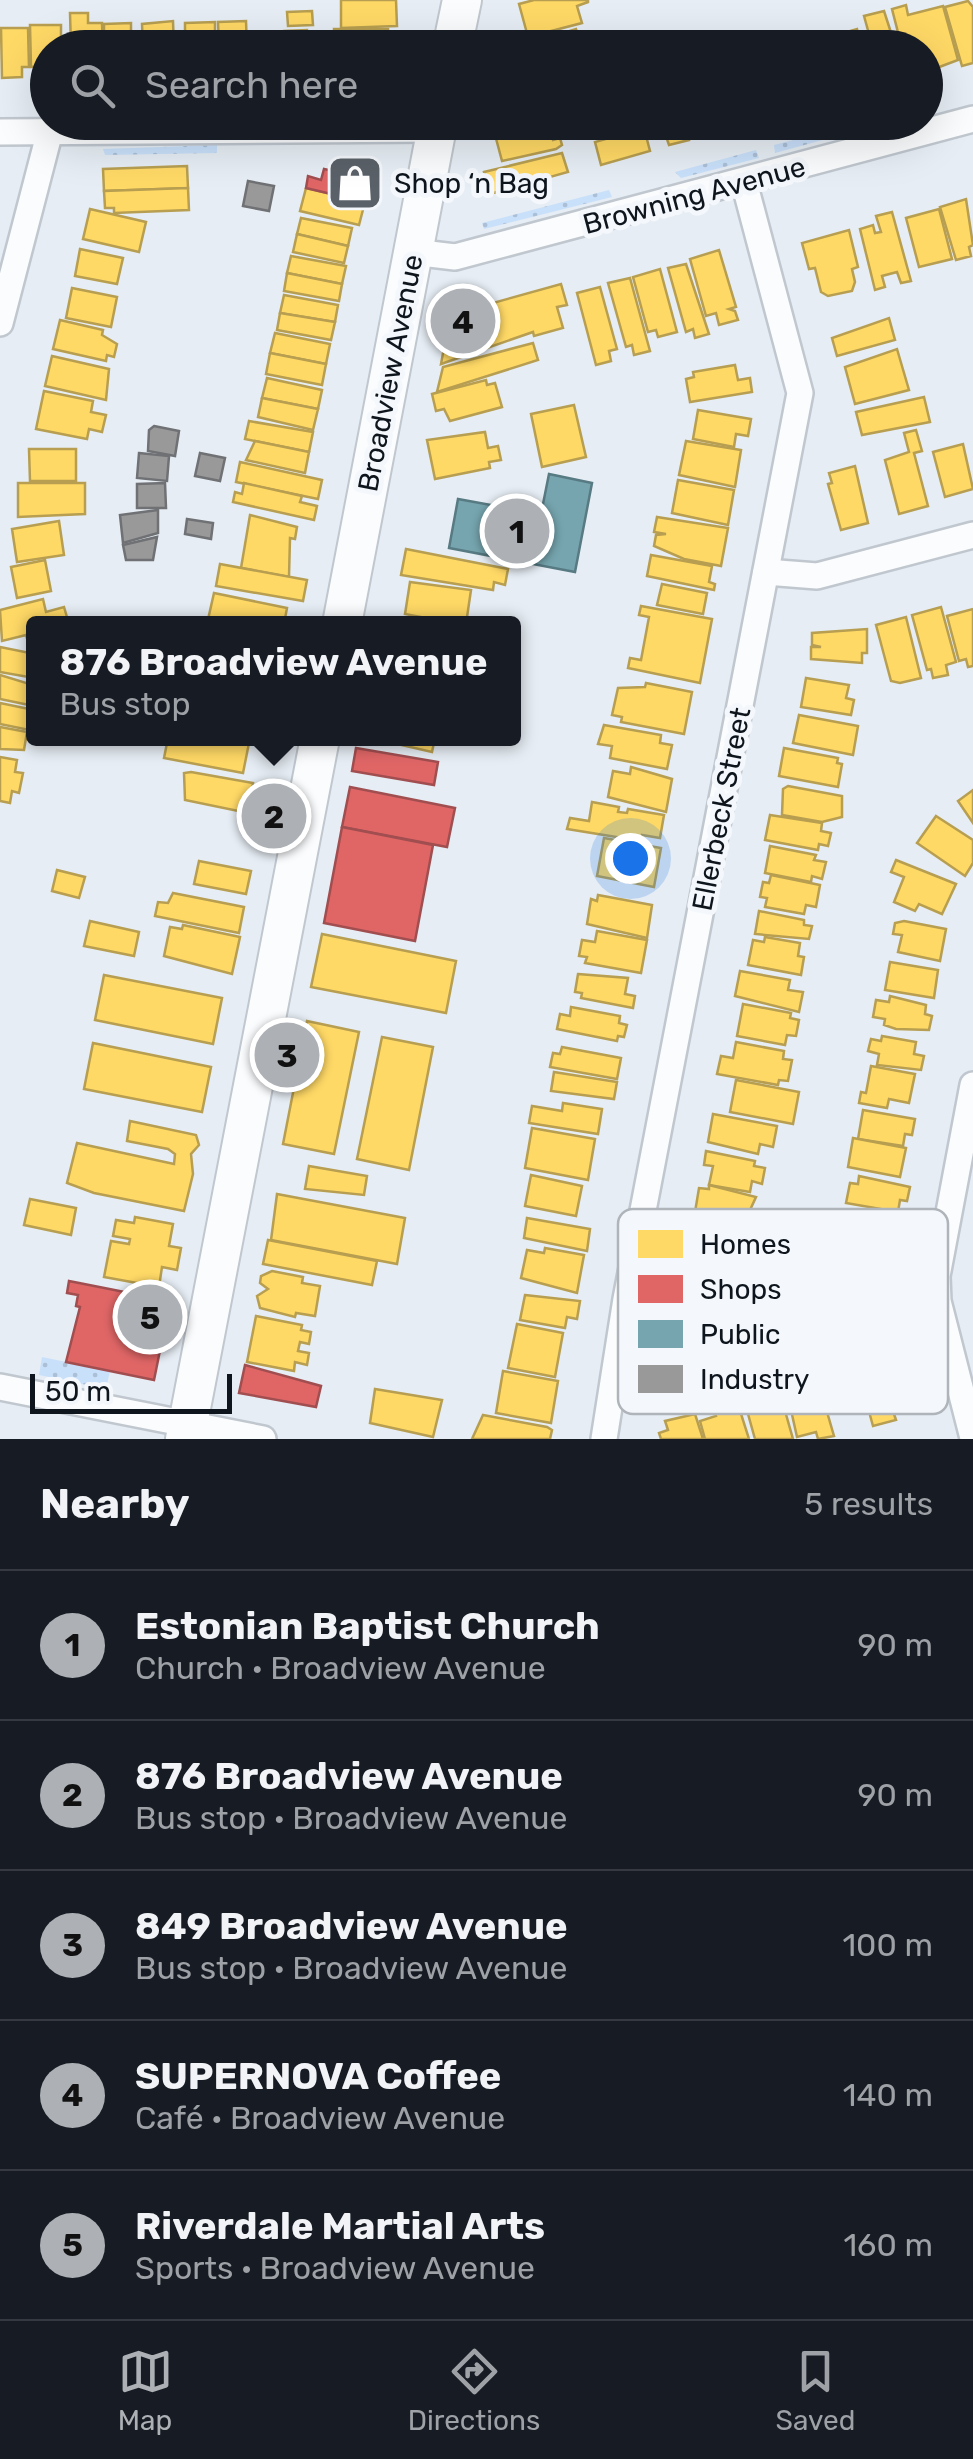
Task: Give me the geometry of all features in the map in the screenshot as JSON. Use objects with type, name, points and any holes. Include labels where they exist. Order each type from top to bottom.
[{"type":"main road","points":[[456,30],[462,0]]},
{"type":"main road","name":"Broadview Avenue","points":[[344,616],[434,140]]},
{"type":"main road","points":[[186,1432],[318,746]]},
{"type":"street","name":"Browning Avenue","points":[[943,127],[973,119]]},
{"type":"street","points":[[0,132],[30,132]]},
{"type":"street","points":[[0,323],[48,140]]},
{"type":"street","name":"Browning Avenue","points":[[413,252],[455,257],[897,140]]},
{"type":"street","name":"Ellerbeck Street","points":[[643,1209],[800,393],[744,182]]},
{"type":"street","points":[[766,572],[817,576],[973,535]]},
{"type":"street","points":[[948,1218],[973,1085]]},
{"type":"street","points":[[948,1340],[973,1438]]},
{"type":"street","name":"Ellerbeck Street","points":[[604,1439],[618,1341]]},
{"type":"street","points":[[0,1388],[186,1432],[263,1439]]},
{"type":"shaded area","points":[[793,140],[823,140],[775,153],[774,145]]},
{"type":"shaded area","points":[[217,145],[217,153],[105,155],[103,149]]},
{"type":"shaded area","points":[[756,150],[759,158],[681,178],[675,172]]},
{"type":"shaded area","points":[[609,190],[612,197],[484,229],[482,223]]},
{"type":"shaded area","points":[[42,1357],[110,1371],[106,1389],[39,1375]]},
{"type":"building: Homes","points":[[341,0],[396,0],[397,26],[341,28]]},
{"type":"building: Homes","points":[[534,0],[588,0],[577,6],[582,23],[555,30],[526,30],[519,4]]},
{"type":"building: Homes","points":[[968,1],[973,7],[973,63],[962,66],[945,7]]},
{"type":"building: Homes","points":[[906,5],[908,15],[943,6],[958,60],[943,66],[943,30],[897,30],[892,9]]},
{"type":"building: Homes","points":[[312,11],[313,25],[288,26],[287,12]]},
{"type":"building: Homes","points":[[884,11],[890,30],[868,30],[864,16]]},
{"type":"building: Homes","points":[[70,13],[88,13],[88,23],[102,23],[102,30],[70,30]]},
{"type":"building: Homes","points":[[173,21],[173,30],[142,30],[142,24]]},
{"type":"building: Homes","points":[[246,21],[246,30],[218,30],[218,22]]},
{"type":"building: Homes","points":[[215,22],[215,30],[185,30],[185,23]]},
{"type":"building: Homes","points":[[131,23],[131,30],[104,30],[104,24]]},
{"type":"building: Homes","points":[[30,25],[61,25],[61,30],[30,30]]},
{"type":"building: Homes","points":[[1,28],[28,28],[29,67],[22,67],[22,77],[2,78]]},
{"type":"building: Homes","points":[[496,140],[561,140],[562,145],[556,149],[502,161]]},
{"type":"building: Homes","points":[[647,140],[650,151],[601,165],[595,142]]},
{"type":"building: Homes","points":[[562,153],[568,172],[493,193],[488,189],[484,172]]},
{"type":"building: Homes","points":[[187,166],[188,188],[104,191],[103,169]]},
{"type":"building: Homes","points":[[188,188],[189,210],[114,213],[114,208],[105,208],[104,191]]},
{"type":"building: Homes","points":[[306,188],[365,202],[359,225],[300,211]]},
{"type":"building: Homes","points":[[966,199],[973,245],[969,247],[971,256],[956,260],[940,207]]},
{"type":"building: Homes","points":[[90,209],[146,222],[139,252],[83,239]]},
{"type":"building: Homes","points":[[939,209],[952,259],[919,267],[906,218]]},
{"type":"building: Homes","points":[[892,212],[911,281],[901,283],[897,272],[882,276],[885,287],[875,290],[860,229],[873,225],[875,233],[881,232],[876,216]]},
{"type":"building: Homes","points":[[301,218],[352,228],[348,246],[297,234]]},
{"type":"building: Homes","points":[[849,230],[858,267],[852,269],[855,282],[852,291],[828,296],[821,292],[815,268],[809,269],[802,243]]},
{"type":"building: Homes","points":[[297,234],[348,246],[344,263],[293,252]]},
{"type":"building: Homes","points":[[80,249],[123,258],[117,284],[75,276]]},
{"type":"building: Homes","points":[[719,250],[736,307],[729,309],[735,311],[738,320],[719,325],[716,313],[706,316],[690,259]]},
{"type":"building: Homes","points":[[291,256],[346,266],[342,284],[287,273]]},
{"type":"building: Homes","points":[[686,264],[709,334],[695,338],[693,329],[686,332],[668,268]]},
{"type":"building: Homes","points":[[660,269],[677,332],[658,337],[656,330],[648,332],[633,277]]},
{"type":"building: Homes","points":[[287,273],[342,284],[339,301],[284,291]]},
{"type":"building: Homes","points":[[630,278],[650,351],[634,355],[632,345],[626,347],[608,283]]},
{"type":"building: Homes","points":[[561,284],[567,305],[557,307],[563,328],[534,336],[533,332],[441,364],[450,315]]},
{"type":"building: Homes","points":[[600,287],[617,349],[609,351],[611,361],[596,365],[577,293]]},
{"type":"building: Homes","points":[[72,288],[117,297],[111,327],[66,318]]},
{"type":"building: Homes","points":[[284,295],[338,305],[335,322],[280,313]]},
{"type":"building: Homes","points":[[280,313],[335,322],[331,340],[277,330]]},
{"type":"building: Homes","points":[[889,318],[895,340],[837,356],[832,338]]},
{"type":"building: Homes","points":[[60,320],[103,330],[102,335],[117,344],[114,357],[107,355],[106,361],[53,349]]},
{"type":"building: Homes","points":[[275,333],[330,344],[326,364],[270,353]]},
{"type":"building: Homes","points":[[533,343],[538,360],[437,392],[443,367]]},
{"type":"building: Homes","points":[[897,349],[909,390],[855,404],[845,367]]},
{"type":"building: Homes","points":[[270,353],[326,364],[322,385],[266,374]]},
{"type":"building: Homes","points":[[52,356],[109,369],[106,400],[45,386]]},
{"type":"building: Homes","points":[[735,365],[738,380],[750,378],[752,392],[690,402],[686,379],[694,377],[693,372]]},
{"type":"building: Homes","points":[[267,378],[322,390],[318,409],[262,398]]},
{"type":"building: Homes","points":[[486,380],[487,385],[495,383],[502,407],[450,421],[444,409],[436,411],[432,394]]},
{"type":"building: Homes","points":[[44,391],[93,401],[91,412],[106,415],[102,432],[89,429],[87,439],[36,429]]},
{"type":"building: Homes","points":[[924,397],[930,422],[862,435],[856,412]]},
{"type":"building: Homes","points":[[262,398],[318,409],[313,430],[258,417]]},
{"type":"building: Homes","points":[[574,405],[586,457],[542,467],[531,414]]},
{"type":"building: Homes","points":[[698,410],[751,419],[748,436],[736,434],[734,447],[693,439]]},
{"type":"building: Homes","points":[[249,421],[313,432],[309,452],[245,439]]},
{"type":"building: Homes","points":[[916,430],[922,451],[914,453],[928,506],[899,514],[885,460],[909,452],[904,433]]},
{"type":"building: Homes","points":[[485,432],[488,448],[498,446],[501,460],[489,462],[490,468],[435,479],[427,440]]},
{"type":"building: Homes","points":[[255,441],[309,452],[305,473],[246,460]]},
{"type":"building: Homes","points":[[686,441],[741,450],[735,487],[679,475]]},
{"type":"building: Homes","points":[[963,444],[973,489],[945,497],[933,452]]},
{"type":"building: Homes","points":[[29,449],[76,449],[76,481],[30,481]]},
{"type":"building: Homes","points":[[240,462],[322,480],[318,499],[236,482]]},
{"type":"building: Homes","points":[[855,466],[868,523],[841,530],[828,484],[832,483],[829,473]]},
{"type":"building: Homes","points":[[678,480],[734,490],[728,525],[672,513]]},
{"type":"building: Homes","points":[[18,483],[85,483],[85,514],[18,517]]},
{"type":"building: Homes","points":[[244,483],[302,496],[300,502],[317,506],[314,520],[233,502],[235,492],[242,494]]},
{"type":"building: Homes","points":[[250,515],[297,527],[295,539],[290,538],[289,577],[241,568]]},
{"type":"building: Homes","points":[[657,517],[728,528],[721,566],[684,559],[654,546],[656,535],[666,534],[654,532]]},
{"type":"building: Homes","points":[[59,521],[64,555],[17,562],[12,529]]},
{"type":"building: Homes","points":[[406,549],[508,569],[505,585],[494,582],[493,590],[401,575]]},
{"type":"building: Homes","points":[[651,555],[712,566],[709,582],[715,584],[714,590],[647,576]]},
{"type":"building: Homes","points":[[45,560],[51,591],[17,598],[11,567]]},
{"type":"building: Homes","points":[[220,564],[307,580],[303,601],[216,586]]},
{"type":"building: Homes","points":[[410,582],[471,590],[467,616],[405,614]]},
{"type":"building: Homes","points":[[662,584],[707,593],[703,614],[657,605]]},
{"type":"building: Homes","points":[[214,593],[287,608],[286,616],[209,616]]},
{"type":"building: Homes","points":[[43,599],[46,612],[64,607],[67,616],[26,616],[26,635],[2,641],[0,610]]},
{"type":"building: Homes","points":[[641,606],[712,619],[700,683],[628,668],[630,658],[641,660],[649,617],[639,615]]},
{"type":"building: Homes","points":[[941,607],[956,662],[946,665],[948,675],[933,678],[931,669],[927,670],[912,615]]},
{"type":"building: Homes","points":[[973,609],[973,666],[968,667],[966,659],[959,661],[947,616]]},
{"type":"building: Homes","points":[[906,617],[921,678],[900,683],[891,681],[876,625]]},
{"type":"building: Homes","points":[[867,629],[867,653],[862,653],[862,663],[811,659],[811,647],[821,647],[812,645],[812,633]]},
{"type":"building: Homes","points":[[0,647],[26,652],[26,677],[0,672]]},
{"type":"building: Homes","points":[[0,675],[26,683],[26,704],[0,699]]},
{"type":"building: Homes","points":[[806,678],[849,685],[846,698],[854,700],[851,715],[801,707]]},
{"type":"building: Homes","points":[[646,683],[692,692],[684,734],[621,722],[622,717],[612,715],[618,688],[645,687]]},
{"type":"building: Homes","points":[[0,703],[26,708],[26,729],[0,724]]},
{"type":"building: Homes","points":[[799,715],[858,726],[853,755],[793,743]]},
{"type":"building: Homes","points":[[604,725],[661,735],[660,743],[672,745],[667,769],[610,758],[612,746],[598,744]]},
{"type":"building: Homes","points":[[0,727],[26,732],[24,750],[0,749]]},
{"type":"building: Homes","points":[[166,746],[248,746],[243,773],[164,758]]},
{"type":"building: Homes","points":[[406,746],[433,746],[432,752]]},
{"type":"building: Homes","points":[[784,748],[838,758],[837,763],[842,764],[838,787],[779,776]]},
{"type":"building: Homes","points":[[0,757],[17,760],[15,772],[23,773],[19,793],[12,791],[10,803],[0,801]]},
{"type":"building: Homes","points":[[631,767],[672,779],[666,812],[608,797],[613,771],[630,774]]},
{"type":"building: Homes","points":[[184,773],[253,783],[248,813],[185,800]]},
{"type":"building: Homes","points":[[788,786],[842,796],[842,817],[822,822],[782,815],[783,789]]},
{"type":"building: Homes","points":[[973,790],[973,823],[958,801]]},
{"type":"building: Homes","points":[[592,802],[619,807],[618,812],[627,813],[628,809],[664,815],[660,838],[642,835],[641,841],[567,829],[570,818],[589,821]]},
{"type":"building: Homes","points":[[770,815],[822,823],[821,831],[831,833],[828,846],[819,844],[818,850],[765,840]]},
{"type":"building: Homes","points":[[936,816],[973,840],[973,863],[965,876],[917,843]]},
{"type":"building: Homes","points":[[604,838],[661,848],[654,887],[597,876]]},
{"type":"building: Homes","points":[[770,846],[816,855],[814,860],[826,862],[822,879],[812,876],[811,882],[765,873]]},
{"type":"building: Homes","points":[[896,860],[956,884],[942,914],[919,904],[915,911],[894,902],[904,877],[891,872]]},
{"type":"building: Homes","points":[[199,861],[251,871],[246,894],[194,884]]},
{"type":"building: Homes","points":[[57,870],[85,877],[79,898],[52,891]]},
{"type":"building: Homes","points":[[771,875],[820,885],[816,907],[806,905],[804,914],[765,907],[767,898],[760,897],[763,882],[769,883]]},
{"type":"building: Homes","points":[[173,893],[244,907],[239,933],[155,916],[158,902],[168,903]]},
{"type":"building: Homes","points":[[598,895],[652,905],[647,938],[587,924],[591,899],[597,901]]},
{"type":"building: Homes","points":[[759,911],[804,920],[804,925],[812,926],[809,939],[755,934]]},
{"type":"building: Homes","points":[[90,921],[139,932],[134,956],[84,946]]},
{"type":"building: Homes","points":[[904,921],[946,929],[940,961],[898,952],[902,935],[893,934],[895,923]]},
{"type":"building: Homes","points":[[183,925],[240,937],[232,974],[164,956],[170,927],[182,929]]},
{"type":"building: Homes","points":[[597,931],[647,940],[641,973],[585,963],[587,957],[579,956],[582,940],[595,942]]},
{"type":"building: Homes","points":[[322,934],[456,961],[446,1013],[311,987]]},
{"type":"building: Homes","points":[[765,937],[800,943],[798,956],[804,957],[801,975],[748,965],[753,940],[764,942]]},
{"type":"building: Homes","points":[[890,962],[938,970],[934,998],[885,990]]},
{"type":"building: Homes","points":[[740,971],[790,980],[788,990],[803,992],[799,1012],[735,996]]},
{"type":"building: Homes","points":[[578,974],[628,978],[625,994],[635,996],[633,1008],[581,998],[582,993],[575,992]]},
{"type":"building: Homes","points":[[104,975],[222,998],[213,1044],[95,1020]]},
{"type":"building: Homes","points":[[890,996],[926,1005],[925,1014],[932,1016],[929,1030],[896,1029],[884,1025],[885,1019],[873,1017],[876,1000],[889,1002]]},
{"type":"building: Homes","points":[[743,1004],[791,1013],[790,1018],[799,1020],[796,1036],[787,1035],[785,1045],[737,1036]]},
{"type":"building: Homes","points":[[571,1007],[620,1016],[619,1023],[627,1025],[624,1037],[618,1036],[617,1041],[557,1029],[560,1014],[570,1016]]},
{"type":"building: Homes","points":[[307,1021],[359,1032],[334,1154],[283,1144]]},
{"type":"building: Homes","points":[[882,1036],[916,1042],[914,1054],[924,1056],[921,1070],[877,1065],[879,1054],[868,1051],[871,1039],[881,1041]]},
{"type":"building: Homes","points":[[382,1037],[433,1047],[409,1170],[357,1159]]},
{"type":"building: Homes","points":[[736,1042],[784,1051],[783,1059],[792,1060],[788,1081],[779,1080],[778,1085],[717,1074],[721,1056],[733,1058]]},
{"type":"building: Homes","points":[[93,1043],[211,1067],[202,1112],[84,1089]]},
{"type":"building: Homes","points":[[562,1047],[621,1058],[617,1079],[550,1067],[553,1053],[560,1054]]},
{"type":"building: Homes","points":[[871,1066],[915,1074],[909,1103],[889,1099],[887,1108],[859,1103],[861,1092],[866,1093]]},
{"type":"building: Homes","points":[[554,1072],[617,1082],[614,1099],[551,1091]]},
{"type":"building: Homes","points":[[736,1080],[799,1092],[793,1124],[730,1112]]},
{"type":"building: Homes","points":[[563,1103],[602,1109],[598,1134],[529,1123],[532,1106],[562,1111]]},
{"type":"building: Homes","points":[[863,1110],[915,1119],[912,1135],[905,1134],[903,1146],[858,1139]]},
{"type":"building: Homes","points":[[713,1114],[777,1126],[773,1147],[760,1144],[758,1154],[708,1142]]},
{"type":"building: Homes","points":[[130,1121],[196,1135],[199,1145],[191,1154],[193,1174],[184,1211],[94,1193],[67,1183],[77,1143],[174,1164],[175,1154],[168,1149],[127,1141]]},
{"type":"building: Homes","points":[[532,1128],[595,1139],[588,1180],[525,1168]]},
{"type":"building: Homes","points":[[853,1138],[906,1148],[900,1177],[848,1167]]},
{"type":"building: Homes","points":[[706,1151],[755,1161],[754,1166],[765,1168],[762,1184],[752,1181],[750,1192],[709,1185],[713,1166],[704,1165]]},
{"type":"building: Homes","points":[[309,1166],[367,1176],[364,1195],[305,1189]]},
{"type":"building: Homes","points":[[531,1175],[582,1186],[576,1216],[525,1206]]},
{"type":"building: Homes","points":[[859,1176],[910,1187],[907,1201],[900,1200],[898,1209],[881,1209],[846,1203],[850,1183],[858,1184]]},
{"type":"building: Homes","points":[[709,1185],[756,1197],[750,1209],[696,1209],[699,1188],[709,1189]]},
{"type":"building: Homes","points":[[277,1194],[405,1218],[397,1264],[271,1240]]},
{"type":"building: Homes","points":[[30,1199],[76,1208],[71,1235],[24,1225]]},
{"type":"building: Homes","points":[[135,1217],[173,1224],[169,1246],[181,1248],[177,1270],[162,1267],[159,1287],[104,1277],[111,1241],[129,1244],[130,1239],[113,1236],[116,1220],[134,1223]]},
{"type":"building: Homes","points":[[527,1218],[590,1229],[587,1251],[524,1238]]},
{"type":"building: Homes","points":[[268,1240],[377,1261],[372,1285],[263,1264]]},
{"type":"building: Homes","points":[[545,1248],[584,1255],[577,1293],[521,1278],[527,1250],[544,1253]]},
{"type":"building: Homes","points":[[272,1271],[303,1277],[302,1283],[320,1286],[315,1316],[296,1313],[295,1317],[260,1308],[257,1296],[268,1289],[260,1283],[261,1276]]},
{"type":"building: Homes","points":[[525,1295],[580,1301],[577,1319],[567,1317],[565,1328],[520,1320]]},
{"type":"building: Homes","points":[[256,1316],[302,1325],[301,1330],[311,1332],[309,1344],[300,1342],[298,1351],[309,1353],[307,1365],[295,1362],[294,1371],[247,1362]]},
{"type":"building: Homes","points":[[517,1324],[563,1333],[555,1377],[508,1368]]},
{"type":"building: Homes","points":[[503,1371],[558,1381],[551,1423],[496,1413]]},
{"type":"building: Homes","points":[[375,1389],[442,1400],[433,1437],[370,1423]]},
{"type":"building: Homes","points":[[695,1414],[703,1439],[661,1439],[659,1433],[668,1430],[665,1421]]},
{"type":"building: Homes","points":[[741,1414],[749,1439],[705,1439],[700,1421]]},
{"type":"building: Homes","points":[[748,1414],[786,1414],[793,1439],[755,1439]]},
{"type":"building: Homes","points":[[792,1414],[828,1414],[834,1436],[818,1439],[816,1432],[797,1437]]},
{"type":"building: Homes","points":[[870,1414],[894,1414],[896,1420],[873,1426]]},
{"type":"building: Homes","points":[[483,1415],[547,1427],[552,1430],[550,1439],[472,1439]]},
{"type":"building: Shops","points":[[324,169],[370,179],[365,202],[306,188],[308,176],[321,180]]},
{"type":"building: Shops","points":[[356,748],[438,762],[434,785],[352,771]]},
{"type":"building: Shops","points":[[350,787],[455,808],[447,847],[342,827]]},
{"type":"building: Shops","points":[[342,827],[433,845],[415,941],[324,923]]},
{"type":"building: Shops","points":[[69,1281],[170,1301],[154,1380],[66,1362],[80,1307],[76,1306],[78,1295],[67,1293]]},
{"type":"building: Shops","points":[[245,1365],[321,1386],[316,1407],[239,1393]]},
{"type":"building: Public","points":[[549,474],[592,483],[575,572],[449,548],[458,499],[541,514]]},
{"type":"building: Industry","points":[[248,181],[274,186],[269,211],[243,206]]},
{"type":"building: Industry","points":[[154,426],[179,431],[175,456],[148,451],[149,430]]},
{"type":"building: Industry","points":[[139,453],[169,456],[167,481],[137,478]]},
{"type":"building: Industry","points":[[200,453],[225,458],[220,481],[195,476]]},
{"type":"building: Industry","points":[[165,483],[166,508],[137,508],[137,484]]},
{"type":"building: Industry","points":[[158,510],[158,533],[123,543],[120,515]]},
{"type":"building: Industry","points":[[187,519],[213,523],[211,539],[185,534]]},
{"type":"building: Industry","points":[[157,537],[153,560],[126,560],[123,545]]},
{"type":"place","name":"Shop ‘n Bag","points":[[355,183]]},
{"type":"place","name":"SUPERNOVA Coffee","points":[[463,321]]},
{"type":"place","name":"Estonian Baptist Church","points":[[517,531]]},
{"type":"place","name":"876 Broadview Avenue","points":[[274,816]]},
{"type":"place","name":"849 Broadview Avenue","points":[[287,1055]]},
{"type":"place","name":"Riverdale Martial Arts","points":[[150,1317]]}]
